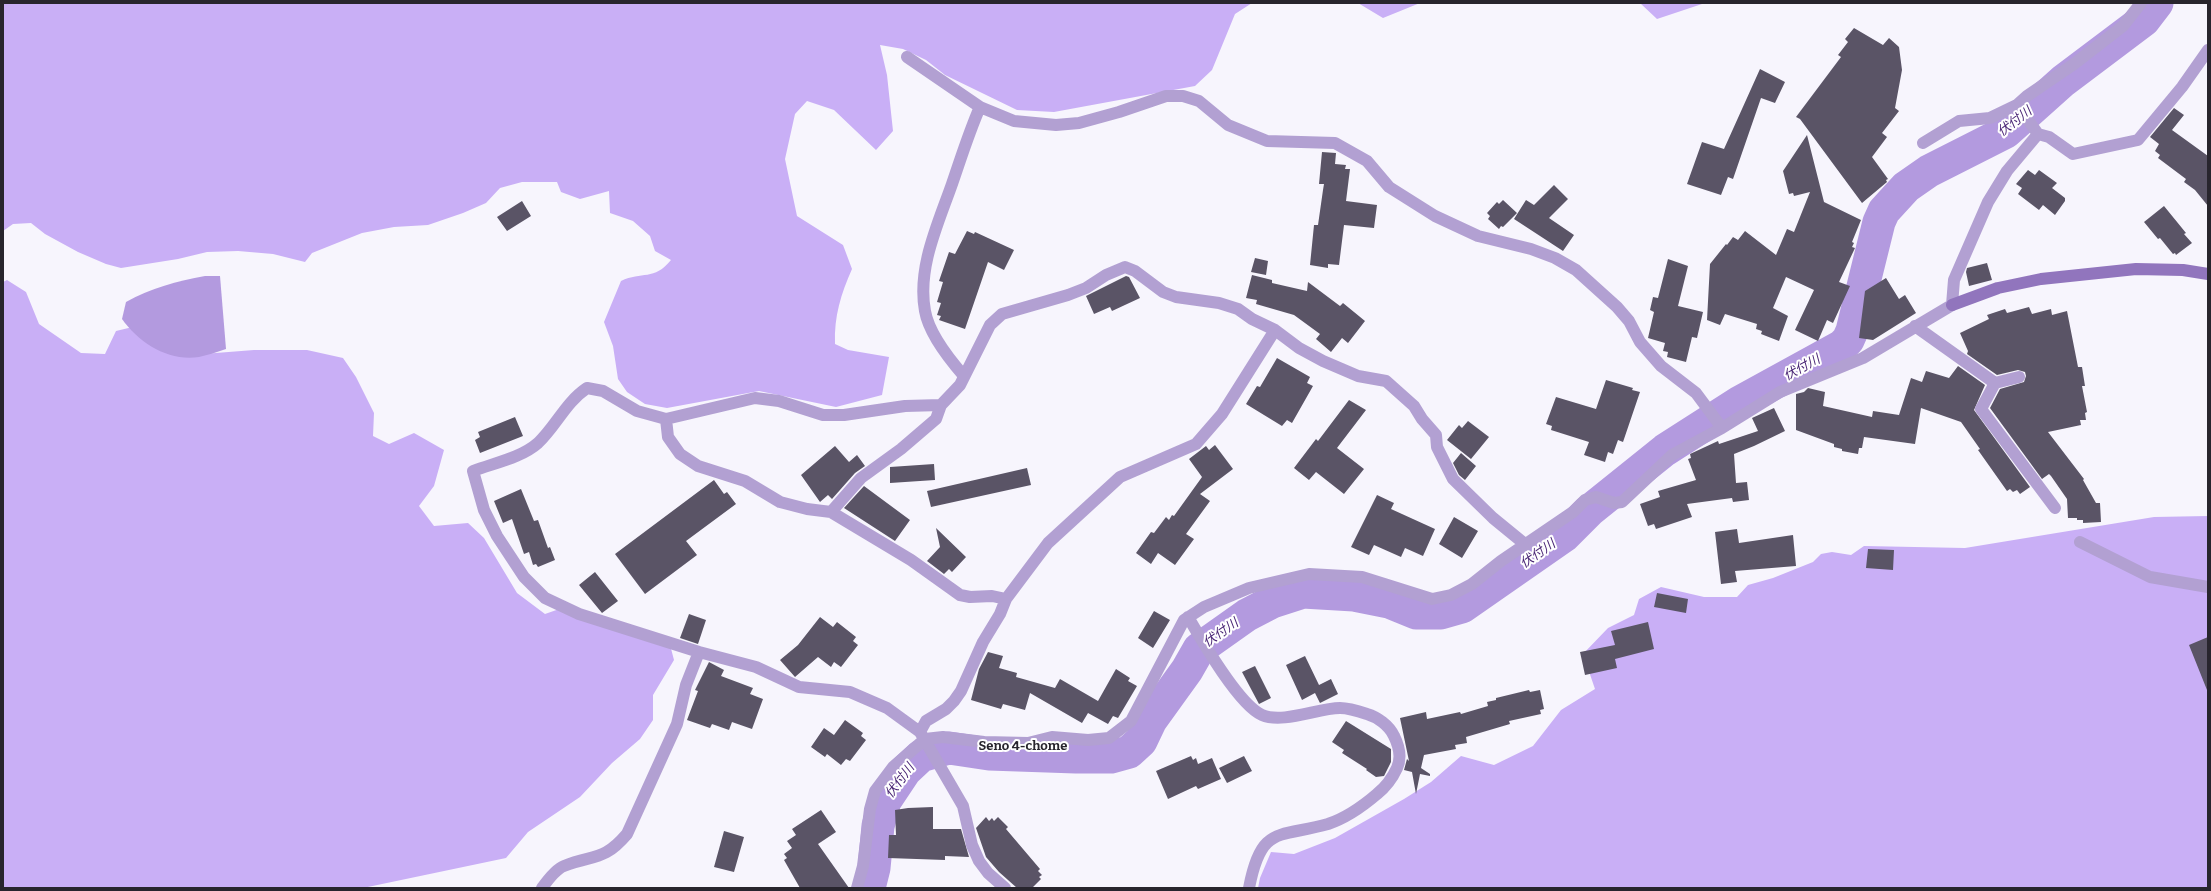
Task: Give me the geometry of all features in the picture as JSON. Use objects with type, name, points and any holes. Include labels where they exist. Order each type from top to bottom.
[{"type":"street","points":[[1923,143],[1959,120],[1990,118],[2018,106],[2027,96],[2074,64],[2123,26],[2141,3]]},
{"type":"street","points":[[2018,106],[2038,133],[2049,137],[2073,154],[2138,140],[2182,87],[2208,50]]},
{"type":"street","points":[[907,57],[980,106],[1014,122],[1056,125],[1099,118],[1166,96],[1183,96],[1199,101],[1228,125],[1267,141],[1335,143],[1367,161],[1389,187],[1435,216],[1478,236],[1531,249],[1555,258],[1576,270],[1617,307],[1629,321],[1640,342],[1661,366],[1696,393],[1710,410],[1720,426]]},
{"type":"street","points":[[964,376],[948,357],[925,313],[923,287],[937,226],[969,132],[980,106]]},
{"type":"street","points":[[1952,305],[1954,280],[1988,202],[2007,171],[2038,133]]},
{"type":"street","points":[[831,512],[861,478],[926,430],[936,419],[941,405],[960,385],[990,325],[1002,314],[1068,295],[1086,288],[1106,275],[1125,267],[1135,271],[1163,292],[1176,297],[1219,303],[1238,309],[1252,319],[1275,330],[1299,348],[1323,361],[1358,376],[1386,381],[1414,406],[1422,419],[1436,435],[1437,447],[1454,479],[1493,518],[1526,545]]},
{"type":"street","points":[[857,888],[863,866],[870,809],[875,791],[893,767],[925,740],[943,737],[984,742],[1028,743],[1052,736],[1088,740],[1109,738],[1131,721],[1184,620],[1204,607],[1249,588],[1309,574],[1362,577],[1432,599],[1450,595],[1472,584],[1573,512],[1585,500],[1596,497],[1614,503],[1622,502],[1672,455],[1720,426],[1780,392],[1863,358],[1952,305],[1998,288],[2041,279],[2136,269],[2183,270],[2208,274]]},
{"type":"street","points":[[1915,326],[1995,383]]},
{"type":"street","points":[[925,740],[926,721],[946,709],[961,692],[982,642],[1000,614],[1006,599],[1048,543],[1120,477],[1196,444],[1222,414],[1275,330]]},
{"type":"street","points":[[2019,377],[1995,383],[1981,409],[2055,508]]},
{"type":"street","points":[[941,405],[905,406],[868,410],[844,415],[823,415],[779,401],[755,398],[666,419],[637,411],[603,391],[587,388],[577,395],[538,443],[515,456],[473,471],[484,510],[497,536],[520,572],[545,598],[579,614],[699,652],[756,667],[799,687],[850,692],[886,708],[925,740],[964,806],[972,845],[979,861],[988,873],[1005,888]]},
{"type":"street","points":[[666,419],[668,437],[680,454],[698,466],[745,481],[780,502],[807,510],[831,512],[911,560],[960,595],[970,597],[992,596],[1006,599]]},
{"type":"street","points":[[2080,542],[2150,577],[2208,587]]},
{"type":"street","points":[[1188,617],[1208,650],[1238,693],[1252,710],[1264,716],[1280,716],[1340,708],[1353,710],[1376,717],[1392,731],[1399,747],[1399,762],[1391,781],[1362,806],[1329,823],[1292,830],[1274,836],[1262,848],[1256,859],[1249,888]]},
{"type":"street","points":[[542,888],[563,866],[596,858],[616,847],[627,834],[677,724],[686,685],[699,652]]},
{"type":"shaded area","points":[[3,3],[1252,3],[1235,14],[1212,70],[1195,86],[1054,112],[1017,110],[945,75],[926,60],[903,49],[880,45],[887,75],[893,131],[876,150],[834,110],[807,101],[795,114],[785,159],[797,216],[843,245],[852,269],[839,305],[835,344],[848,350],[889,357],[882,395],[836,407],[759,391],[667,408],[645,404],[627,392],[618,379],[613,346],[604,322],[621,281],[659,271],[671,260],[655,251],[650,236],[633,221],[610,213],[609,191],[580,199],[561,192],[557,182],[522,182],[500,188],[486,203],[463,213],[428,225],[394,227],[362,233],[312,253],[305,262],[273,254],[238,251],[207,252],[178,259],[121,268],[106,264],[78,252],[45,234],[31,223],[13,224],[3,231]]},
{"type":"shaded area","points":[[1358,3],[1420,3],[1383,18]]},
{"type":"shaded area","points":[[1640,3],[1705,3],[1657,19]]},
{"type":"shaded area","points":[[205,276],[220,276],[226,349],[199,357],[188,358],[166,354],[146,343],[137,336],[122,319],[126,302],[135,297],[184,280]]},
{"type":"shaded area","points":[[7,280],[26,292],[39,324],[81,353],[105,354],[116,331],[141,325],[203,354],[254,350],[307,350],[343,358],[356,377],[374,413],[373,436],[389,444],[414,433],[444,450],[434,486],[419,506],[434,526],[468,523],[484,538],[517,593],[545,614],[565,607],[669,641],[674,660],[653,695],[653,720],[640,739],[612,763],[580,797],[528,832],[506,858],[363,888],[3,888],[3,282]]},
{"type":"shaded area","points":[[2208,516],[2208,888],[1258,888],[1260,878],[1271,852],[1294,854],[1335,838],[1431,782],[1461,756],[1494,765],[1533,746],[1561,710],[1595,689],[1583,654],[1608,628],[1634,615],[1639,599],[1661,587],[1704,597],[1737,597],[1748,585],[1773,578],[1813,562],[1821,554],[1832,552],[1851,555],[1864,546],[1965,548],[2154,517]]},
{"type":"building","points":[[1854,28],[1883,45],[1889,38],[1899,47],[1902,70],[1895,108],[1899,111],[1882,133],[1887,137],[1872,157],[1888,179],[1886,180],[1887,182],[1862,203],[1800,119],[1796,117],[1841,57],[1838,55],[1848,42],[1845,39]]},
{"type":"building","points":[[1760,69],[1785,82],[1775,103],[1761,98],[1733,179],[1728,177],[1721,195],[1687,184],[1702,142],[1724,149]]},
{"type":"building","points":[[2174,108],[2184,115],[2172,130],[2208,156],[2208,206],[2195,190],[2184,182],[2186,179],[2158,158],[2160,155],[2155,151],[2159,144],[2150,137]]},
{"type":"building","points":[[1807,135],[1824,202],[1861,220],[1852,242],[1854,243],[1852,247],[1855,248],[1839,282],[1850,286],[1833,323],[1827,320],[1818,341],[1795,330],[1814,290],[1786,277],[1773,308],[1788,316],[1779,341],[1761,334],[1762,331],[1756,329],[1757,324],[1725,314],[1720,325],[1707,320],[1710,264],[1726,244],[1727,245],[1733,237],[1738,240],[1745,231],[1776,255],[1787,229],[1794,232],[1810,192],[1794,196],[1793,193],[1789,194],[1783,171]]},
{"type":"building","points":[[1322,152],[1336,153],[1335,164],[1346,165],[1345,169],[1350,169],[1346,201],[1377,205],[1374,228],[1344,225],[1339,265],[1328,264],[1328,268],[1310,265],[1314,225],[1318,225],[1324,184],[1319,184]]},
{"type":"building","points":[[2028,170],[2035,175],[2039,170],[2057,183],[2052,188],[2065,198],[2065,201],[2055,215],[2043,205],[2039,210],[2018,194],[2022,188],[2016,184]]},
{"type":"building","points":[[1554,185],[1568,199],[1549,218],[1574,235],[1563,251],[1514,219],[1526,200],[1534,205]]},
{"type":"building","points":[[1503,200],[1517,213],[1499,229],[1488,219],[1490,216],[1487,213],[1497,202],[1499,204]]},
{"type":"building","points":[[522,201],[531,216],[507,231],[497,217]]},
{"type":"building","points":[[2164,206],[2186,233],[2184,234],[2192,243],[2176,255],[2175,253],[2173,254],[2160,238],[2158,239],[2144,222]]},
{"type":"building","points":[[967,231],[974,234],[975,232],[1014,250],[1004,270],[988,262],[965,329],[939,320],[941,316],[937,315],[941,303],[937,302],[943,282],[939,281],[949,252],[955,254]]},
{"type":"building","points":[[1255,258],[1268,261],[1266,275],[1251,272]]},
{"type":"building","points":[[1668,259],[1688,266],[1678,306],[1703,312],[1697,338],[1692,337],[1686,362],[1667,357],[1668,352],[1663,351],[1665,343],[1648,338],[1654,312],[1650,310],[1653,297],[1658,298]]},
{"type":"building","points":[[1987,263],[1992,280],[1969,286],[1966,272],[1967,268]]},
{"type":"building","points":[[1252,275],[1272,280],[1272,283],[1307,291],[1308,282],[1340,306],[1343,303],[1365,321],[1348,343],[1342,338],[1331,352],[1316,339],[1320,334],[1294,315],[1256,304],[1257,300],[1246,298]]},
{"type":"building","points":[[1126,276],[1129,277],[1140,298],[1112,311],[1110,307],[1094,314],[1086,296]]},
{"type":"building","points":[[1886,278],[1899,299],[1905,295],[1916,313],[1873,340],[1859,338],[1865,291]]},
{"type":"building","points":[[2029,307],[2032,314],[2051,309],[2052,315],[2067,311],[2078,367],[2082,367],[2085,386],[2082,386],[2087,412],[2085,413],[2086,420],[2080,420],[2081,425],[2048,432],[2084,479],[2083,480],[2096,503],[2100,503],[2101,522],[2083,523],[2083,520],[2077,520],[2077,518],[2068,518],[2067,499],[2051,476],[2049,474],[2042,479],[1990,408],[2000,389],[2024,382],[2026,376],[2025,372],[2018,370],[1997,375],[1967,354],[1968,351],[1960,333],[1989,319],[1987,315],[2005,309],[2007,313]]},
{"type":"building","points":[[1277,358],[1310,377],[1307,383],[1313,386],[1292,423],[1287,420],[1282,426],[1246,404],[1257,386],[1260,387]]},
{"type":"building","points":[[1958,366],[1985,385],[1974,410],[2030,487],[2020,494],[2017,490],[2013,492],[2010,489],[2007,491],[1978,450],[1980,449],[1961,422],[1921,408],[1915,444],[1864,437],[1862,448],[1859,448],[1858,454],[1842,451],[1842,449],[1834,447],[1834,444],[1796,430],[1796,394],[1804,392],[1808,388],[1825,392],[1823,406],[1872,417],[1873,411],[1899,415],[1911,378],[1922,382],[1926,371],[1949,378]]},
{"type":"building","points":[[1606,380],[1633,388],[1632,390],[1640,392],[1623,442],[1618,440],[1613,454],[1608,452],[1605,462],[1584,455],[1589,442],[1551,430],[1552,426],[1546,424],[1556,397],[1596,409]]},
{"type":"building","points":[[1349,400],[1366,410],[1337,448],[1364,469],[1344,494],[1316,472],[1309,480],[1294,468],[1316,439],[1318,441]]},
{"type":"building","points":[[1774,408],[1785,431],[1734,454],[1736,483],[1747,482],[1749,500],[1733,502],[1732,498],[1687,504],[1692,517],[1656,529],[1654,524],[1648,526],[1640,504],[1660,497],[1658,491],[1696,480],[1688,459],[1691,458],[1690,454],[1718,441],[1719,444],[1758,431],[1752,418]]},
{"type":"building","points":[[515,417],[523,436],[480,453],[475,440],[480,437],[478,432]]},
{"type":"building","points":[[1468,421],[1489,437],[1471,459],[1447,440],[1459,425],[1462,428]]},
{"type":"building","points":[[1215,445],[1233,469],[1200,494],[1210,501],[1186,534],[1194,539],[1175,565],[1158,553],[1151,564],[1136,553],[1151,532],[1154,533],[1166,517],[1169,520],[1172,515],[1174,516],[1202,477],[1189,459],[1206,446],[1209,450]]},
{"type":"building","points":[[835,446],[849,462],[857,455],[865,466],[855,473],[832,499],[828,495],[820,502],[801,475]]},
{"type":"building","points":[[1461,453],[1476,466],[1465,480],[1459,475],[1453,463]]},
{"type":"building","points":[[934,464],[935,480],[890,483],[890,467]]},
{"type":"building","points":[[1027,468],[1031,485],[931,507],[927,491]]},
{"type":"building","points":[[714,480],[724,494],[727,492],[736,504],[686,541],[697,555],[645,594],[615,554]]},
{"type":"building","points":[[864,486],[910,520],[895,541],[844,508]]},
{"type":"building","points":[[521,489],[534,521],[538,520],[548,548],[550,547],[555,560],[538,567],[536,564],[533,565],[529,552],[524,554],[512,519],[503,523],[494,501]]},
{"type":"building","points":[[1377,495],[1394,503],[1391,509],[1435,529],[1423,556],[1405,548],[1401,557],[1374,545],[1369,555],[1351,547]]},
{"type":"building","points":[[1454,517],[1478,531],[1462,558],[1439,544]]},
{"type":"building","points":[[936,528],[966,557],[952,572],[949,569],[944,574],[927,561],[940,547]]},
{"type":"building","points":[[1737,529],[1739,543],[1793,535],[1796,566],[1735,571],[1737,582],[1721,584],[1715,532]]},
{"type":"building","points":[[1868,549],[1894,550],[1893,570],[1866,568]]},
{"type":"building","points":[[595,572],[618,601],[602,613],[579,585]]},
{"type":"building","points":[[1657,593],[1688,599],[1686,613],[1654,607]]},
{"type":"building","points":[[1154,611],[1170,620],[1153,648],[1138,638]]},
{"type":"building","points":[[689,614],[706,620],[698,644],[680,638]]},
{"type":"building","points":[[820,617],[833,627],[837,622],[856,637],[853,641],[858,645],[841,667],[834,662],[831,667],[818,657],[795,677],[780,660],[798,645]]},
{"type":"building","points":[[1648,622],[1654,649],[1615,659],[1617,668],[1585,675],[1580,652],[1615,645],[1611,631]]},
{"type":"building","points":[[2208,637],[2208,690],[2207,690],[2189,645]]},
{"type":"building","points":[[988,652],[1003,656],[999,668],[1017,673],[1016,677],[1055,688],[1060,679],[1098,701],[1116,669],[1130,678],[1128,681],[1137,686],[1118,718],[1113,716],[1108,724],[1088,713],[1082,723],[1030,693],[1025,710],[1003,704],[1001,709],[971,700],[979,669]]},
{"type":"building","points":[[1305,656],[1319,685],[1331,679],[1338,694],[1320,703],[1315,693],[1302,700],[1286,665]]},
{"type":"building","points":[[709,662],[724,670],[721,676],[753,688],[750,694],[763,699],[752,729],[732,722],[729,730],[712,724],[710,728],[687,720],[698,691],[695,690]]},
{"type":"building","points":[[1255,666],[1271,698],[1259,704],[1242,672]]},
{"type":"building","points":[[1529,690],[1530,692],[1540,690],[1544,709],[1540,710],[1541,714],[1509,721],[1510,724],[1466,737],[1467,743],[1455,745],[1456,749],[1424,755],[1421,768],[1430,774],[1430,776],[1420,774],[1416,794],[1412,772],[1404,770],[1407,759],[1409,761],[1400,718],[1426,712],[1427,719],[1460,712],[1461,714],[1488,706],[1487,702],[1496,700],[1496,698]]},
{"type":"building","points":[[845,720],[863,733],[861,736],[866,740],[850,761],[846,759],[841,765],[827,754],[825,757],[811,747],[824,728],[834,735]]},
{"type":"building","points":[[1346,721],[1391,749],[1391,762],[1384,776],[1376,777],[1366,770],[1367,769],[1342,753],[1344,750],[1332,742]]},
{"type":"building","points":[[1191,756],[1193,760],[1196,758],[1198,764],[1212,758],[1221,779],[1198,789],[1196,786],[1168,799],[1156,771]]},
{"type":"building","points":[[1244,756],[1252,771],[1227,783],[1219,768]]},
{"type":"building","points":[[933,807],[933,829],[961,829],[969,857],[945,856],[945,860],[888,858],[889,835],[896,835],[895,810]]},
{"type":"building","points":[[821,810],[836,832],[818,844],[849,888],[800,888],[784,860],[787,858],[784,854],[792,848],[787,841],[796,835],[792,829]]},
{"type":"building","points":[[986,817],[989,821],[992,818],[994,821],[998,817],[1008,827],[1006,829],[1040,869],[1038,871],[1042,875],[1039,877],[1041,879],[1032,888],[1017,888],[999,872],[986,857],[976,828]]},
{"type":"building","points":[[724,831],[744,837],[734,872],[714,867]]},
{"type":"waterway","name":"伏付川","points":[[869,888],[874,868],[878,826],[885,801],[905,771],[921,756],[949,748],[989,754],[1076,757],[1111,757],[1129,752],[1141,741],[1151,720],[1187,670],[1199,649],[1247,615],[1272,602],[1303,592],[1354,595],[1389,602],[1416,613],[1441,613],[1462,607],[1564,536],[1589,511],[1665,450],[1740,402],[1842,346],[1848,340],[1852,331],[1879,222],[1884,211],[1906,187],[1929,171],[2006,132],[2063,81],[2144,20],[2157,3]]},
{"type":"district","name":"Seno 4-chome","points":[[1023,746]]}]
